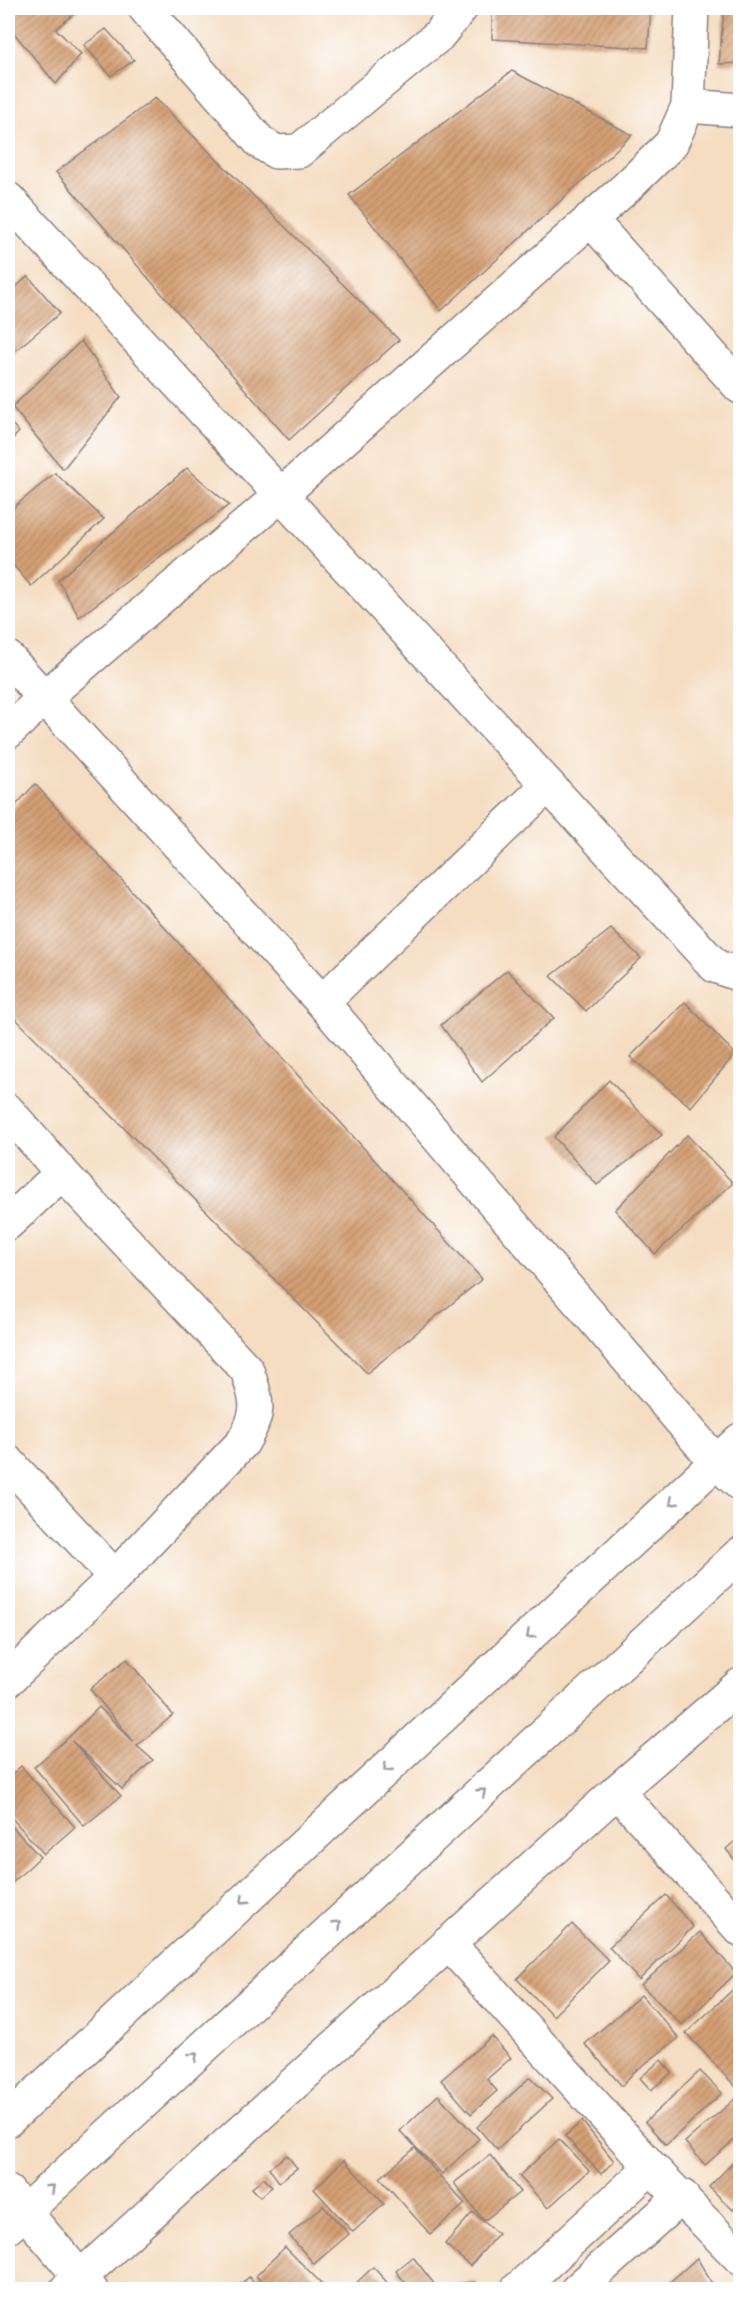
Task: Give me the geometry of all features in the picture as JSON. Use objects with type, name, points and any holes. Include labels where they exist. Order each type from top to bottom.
[{"type":"street","points":[[145,8],[260,141],[276,152],[299,151],[438,36],[461,8]]},
{"type":"street","points":[[8,732],[44,698],[282,494],[671,144],[688,105],[692,8]]},
{"type":"street","points":[[688,105],[741,110]]},
{"type":"street","points":[[8,198],[715,966],[741,975]]},
{"type":"street","points":[[590,219],[741,387]]},
{"type":"street","points":[[8,658],[322,1002],[716,1462],[741,1484]]},
{"type":"street","points":[[322,1002],[548,785]]},
{"type":"street","points":[[8,1111],[62,1173],[247,1370],[256,1398],[255,1421],[243,1442],[115,1577],[8,1680]]},
{"type":"street","points":[[8,1223],[62,1173]]},
{"type":"street","points":[[8,2120],[741,1440]]},
{"type":"street","points":[[8,1462],[115,1577]]},
{"type":"street","points":[[741,1554],[13,2210],[79,2285],[448,1943],[617,1791],[741,1685]]},
{"type":"street","points":[[617,1791],[741,1929]]},
{"type":"street","points":[[448,1943],[651,2167],[741,2258]]},
{"type":"street","points":[[517,2289],[651,2167]]},
{"type":"street","points":[[577,2289],[682,2196]]},
{"type":"building","points":[[17,8],[81,8],[56,29],[81,54],[56,84],[8,26],[8,16]]},
{"type":"building","points":[[492,8],[651,8],[648,48],[492,39]]},
{"type":"building","points":[[724,8],[740,8],[740,63],[719,64]]},
{"type":"building","points":[[106,29],[134,60],[111,76],[84,45]]},
{"type":"building","points":[[512,71],[632,135],[441,311],[349,195]]},
{"type":"building","points":[[155,98],[399,340],[289,440],[56,172]]},
{"type":"building","points":[[28,276],[60,313],[8,357],[8,294]]},
{"type":"building","points":[[81,341],[121,397],[63,469],[12,407]]},
{"type":"building","points":[[8,420],[19,432],[8,444]]},
{"type":"building","points":[[187,468],[229,505],[79,617],[58,580]]},
{"type":"building","points":[[55,473],[104,519],[31,586],[8,559],[8,512]]},
{"type":"building","points":[[35,784],[482,1279],[367,1373],[8,1011],[8,814]]},
{"type":"building","points":[[611,929],[641,958],[586,1011],[551,976]]},
{"type":"building","points":[[507,970],[554,1018],[482,1082],[441,1025]]},
{"type":"building","points":[[685,1002],[735,1054],[691,1107],[630,1057]]},
{"type":"building","points":[[609,1080],[662,1135],[597,1185],[554,1137]]},
{"type":"building","points":[[687,1135],[733,1183],[655,1254],[615,1210]]},
{"type":"building","points":[[127,1659],[173,1715],[137,1746],[153,1760],[122,1789],[72,1741],[121,1796],[84,1826],[34,1767],[99,1707],[134,1742],[90,1689]]},
{"type":"building","points":[[21,1766],[75,1827],[44,1854],[8,1814],[8,1778]]},
{"type":"building","points":[[8,1822],[40,1857],[12,1883],[8,1879]]},
{"type":"building","points":[[740,1837],[740,1867],[726,1849]]},
{"type":"building","points":[[666,1895],[693,1927],[639,1980],[609,1947]]},
{"type":"building","points":[[572,1924],[609,1961],[553,2016],[517,1979]]},
{"type":"building","points":[[700,1932],[736,1973],[682,2025],[641,1985]]},
{"type":"building","points":[[740,1983],[740,2081],[735,2086],[686,2033]]},
{"type":"building","points":[[641,1995],[679,2038],[633,2073],[622,2086],[585,2044]]},
{"type":"building","points":[[492,2036],[511,2058],[487,2079],[497,2091],[471,2114],[441,2080]]},
{"type":"building","points":[[661,2060],[672,2073],[651,2090],[640,2078]]},
{"type":"building","points":[[700,2071],[722,2093],[666,2145],[645,2122]]},
{"type":"building","points":[[530,2077],[552,2099],[497,2150],[477,2127]]},
{"type":"building","points":[[438,2095],[479,2139],[442,2174],[400,2131]]},
{"type":"building","points":[[735,2099],[740,2105],[740,2135],[705,2165],[685,2142]]},
{"type":"building","points":[[582,2121],[614,2161],[601,2174],[565,2136]]},
{"type":"building","points":[[559,2139],[589,2171],[548,2208],[519,2176]]},
{"type":"building","points":[[415,2148],[465,2204],[430,2234],[380,2178]]},
{"type":"building","points":[[287,2155],[297,2168],[279,2182],[269,2168]]},
{"type":"building","points":[[490,2155],[520,2192],[484,2221],[454,2183]]},
{"type":"building","points":[[740,2155],[740,2202],[733,2210],[709,2187]]},
{"type":"building","points":[[344,2160],[384,2204],[353,2232],[314,2189]]},
{"type":"building","points":[[264,2178],[272,2187],[260,2197],[252,2188]]},
{"type":"building","points":[[323,2206],[349,2234],[314,2264],[289,2235]]},
{"type":"building","points":[[473,2212],[498,2234],[470,2266],[445,2244]]},
{"type":"building","points":[[285,2247],[322,2284],[316,2290],[270,2290],[256,2276]]},
{"type":"building","points":[[413,2257],[439,2290],[411,2290],[396,2271]]},
{"type":"building","points":[[697,2258],[713,2285],[709,2290],[661,2290]]},
{"type":"building","points":[[373,2267],[394,2290],[349,2290]]},
{"type":"building","points":[[249,2277],[259,2290],[234,2290]]},
{"type":"building","points":[[476,2282],[477,2290],[453,2290],[452,2287],[458,2286],[457,2284]]}]
